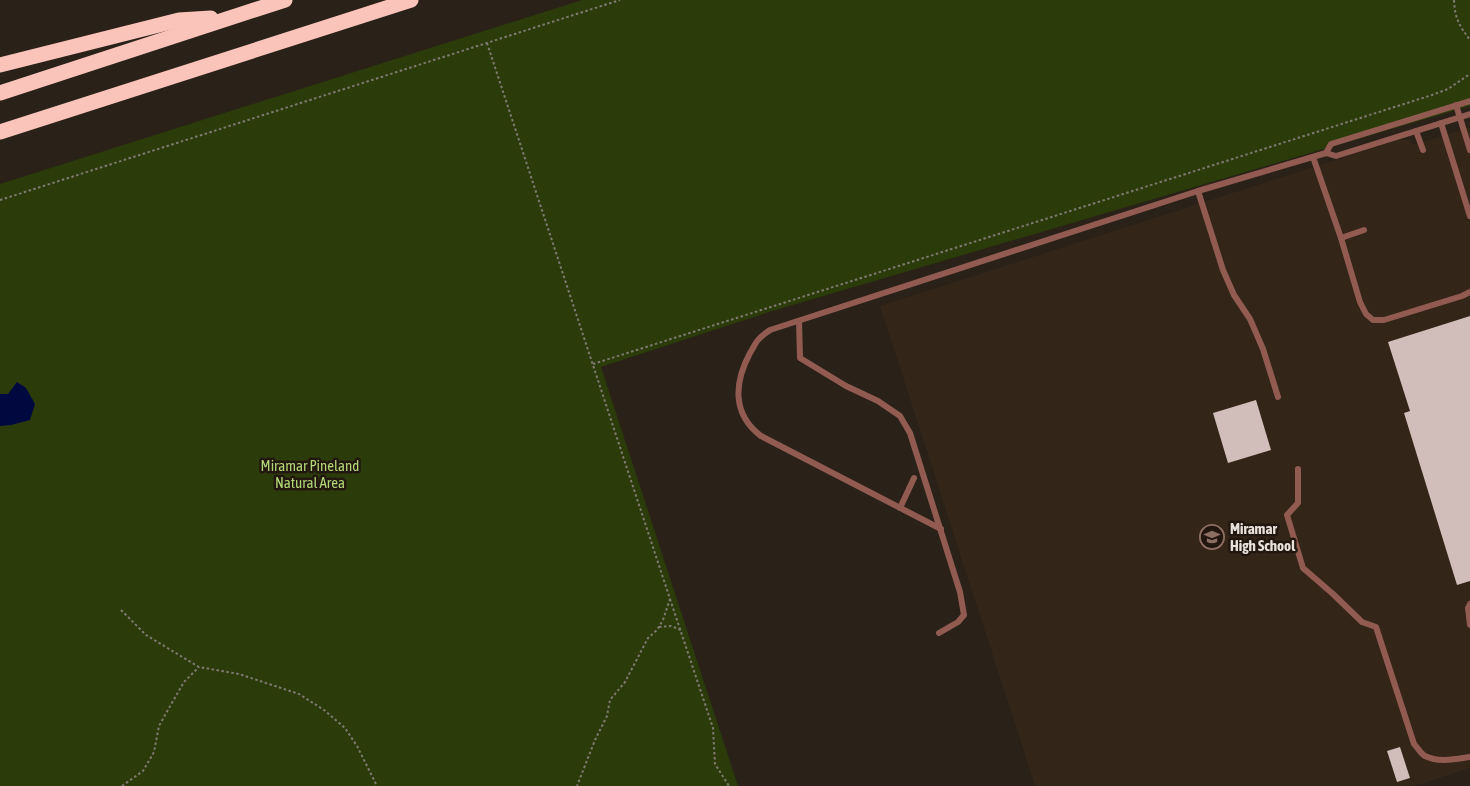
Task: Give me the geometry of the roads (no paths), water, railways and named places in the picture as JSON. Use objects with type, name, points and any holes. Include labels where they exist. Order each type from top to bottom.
[{"type":"highway","points":[[0,93],[285,0]]},
{"type":"highway","points":[[0,132],[411,0]]},
{"type":"highway","points":[[0,65],[179,20],[237,16]]},
{"type":"lane","points":[[1326,153],[1331,144],[1470,101]]},
{"type":"lane","points":[[1456,105],[1470,150]]},
{"type":"lane","points":[[941,529],[761,436],[750,428],[743,416],[738,390],[744,365],[758,340],[770,330],[1198,191],[1326,153],[1336,156],[1470,114]]},
{"type":"lane","points":[[1442,123],[1470,216]]},
{"type":"lane","points":[[1416,131],[1423,150]]},
{"type":"lane","points":[[1313,157],[1341,238],[1360,302],[1366,314],[1373,320],[1384,320],[1470,292]]},
{"type":"lane","points":[[1198,191],[1224,270],[1234,294],[1250,319],[1278,397]]},
{"type":"lane","points":[[1341,238],[1364,230]]},
{"type":"lane","points":[[799,321],[800,358],[846,386],[878,401],[900,416],[910,433],[960,592],[964,615],[958,622],[940,633]]},
{"type":"lane","points":[[1298,469],[1298,503],[1287,515],[1303,568],[1362,622],[1376,627],[1414,744],[1424,756],[1434,759],[1452,760],[1470,756]]},
{"type":"lane","points":[[900,508],[914,478]]},
{"type":"lane","points":[[1470,604],[1468,608],[1470,625]]},
{"type":"place","name":"Miramar High School","points":[[1212,537]]},
{"type":"park label","name":"Miramar Pineland Natural Area","points":[[310,474]]}]
